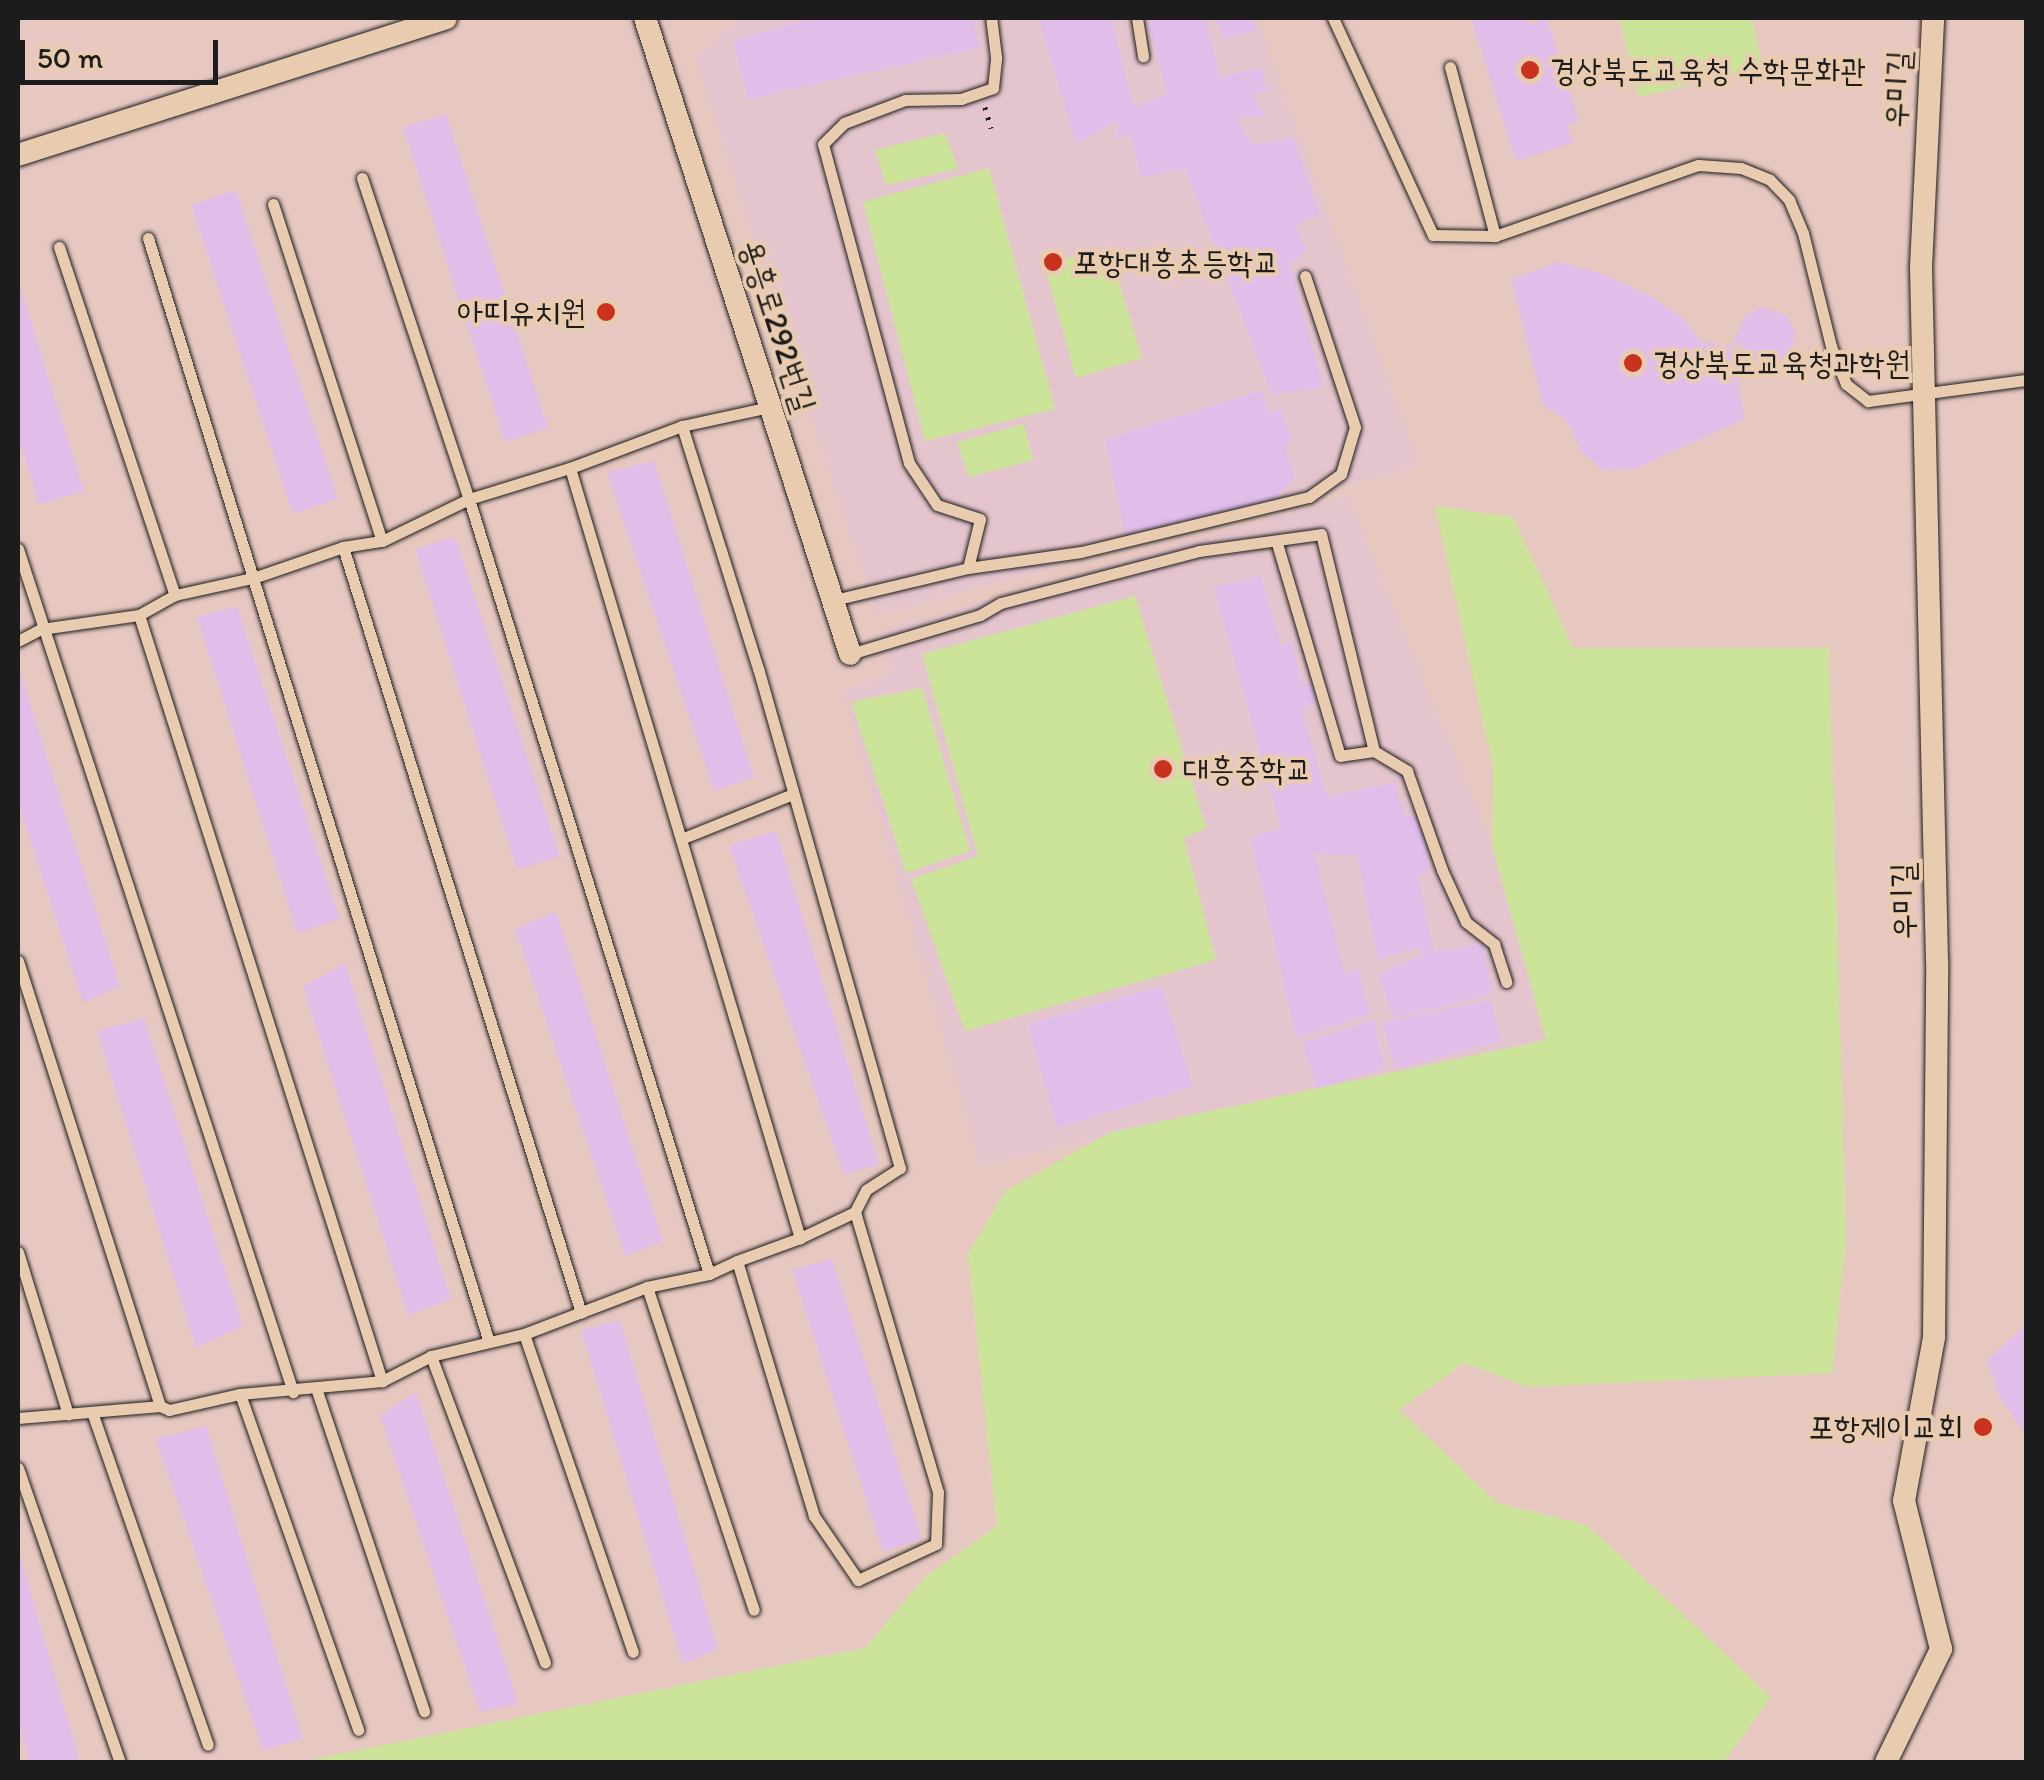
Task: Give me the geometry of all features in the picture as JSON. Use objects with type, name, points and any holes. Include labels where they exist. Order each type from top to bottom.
[{"type":"street","points":[[18,155],[446,18]]},
{"type":"street","name":"용흥로292번길","points":[[645,18],[850,654]]},
{"type":"street","name":"우미길","points":[[1886,1762],[1942,1649],[1904,1501],[1934,1338],[1937,962],[1921,267],[1933,18]]},
{"type":"lane","points":[[968,568],[980,519],[938,506],[909,463],[823,144],[844,123],[905,100],[961,99],[993,88],[996,56],[991,18]]},
{"type":"lane","points":[[1137,18],[1143,58]]},
{"type":"lane","points":[[1333,18],[1432,235],[1495,236],[1698,165],[1741,168],[1770,180],[1789,200],[1803,233],[1831,346],[1846,384],[1868,401],[2026,380]]},
{"type":"lane","points":[[1450,67],[1495,236]]},
{"type":"lane","points":[[362,178],[469,499],[709,1274]]},
{"type":"lane","points":[[272,204],[382,541]]},
{"type":"lane","points":[[148,238],[256,577],[488,1339]]},
{"type":"lane","points":[[59,247],[175,595]]},
{"type":"lane","points":[[834,600],[968,568],[1081,552],[1310,498],[1341,474],[1356,427],[1305,276]]},
{"type":"lane","points":[[18,641],[41,629],[140,615],[175,595],[256,577],[343,547],[382,541],[469,499],[570,468],[682,426],[769,407]]},
{"type":"lane","points":[[18,1418],[93,1415],[160,1406],[169,1410],[240,1394],[382,1382],[430,1356],[488,1339],[524,1334],[647,1288],[709,1274],[800,1238],[855,1212],[866,1190],[900,1168],[682,426]]},
{"type":"lane","points":[[570,468],[800,1238]]},
{"type":"lane","points":[[850,654],[980,616],[1002,603],[1199,550],[1278,543],[1321,534],[1374,751]]},
{"type":"lane","points":[[1278,543],[1340,756],[1374,751],[1406,771],[1466,922],[1494,944],[1506,982]]},
{"type":"lane","points":[[343,547],[582,1313]]},
{"type":"lane","points":[[18,549],[293,1392]]},
{"type":"lane","points":[[140,615],[382,1382]]},
{"type":"lane","points":[[681,839],[793,794]]},
{"type":"lane","points":[[18,962],[160,1406]]},
{"type":"lane","points":[[737,1261],[814,1516],[858,1580],[936,1544],[938,1492],[855,1212]]},
{"type":"lane","points":[[18,1252],[68,1415]]},
{"type":"lane","points":[[647,1288],[754,1610]]},
{"type":"lane","points":[[524,1334],[633,1652]]},
{"type":"lane","points":[[430,1356],[545,1664]]},
{"type":"lane","points":[[316,1388],[424,1711]]},
{"type":"lane","points":[[240,1394],[358,1730]]},
{"type":"lane","points":[[93,1415],[208,1745]]},
{"type":"lane","points":[[18,1468],[120,1762]]},
{"type":"shaded area","name":"포항대흥초등학교","points":[[741,18],[1257,18],[1419,466],[876,616],[695,57]]},
{"type":"shaded area","name":"대흥중학교","points":[[1348,496],[1492,846],[1546,1041],[981,1165],[843,692],[891,673],[881,631]]},
{"type":"green space","points":[[1619,18],[1751,18],[1763,66],[1639,97]]},
{"type":"green space","points":[[945,133],[958,169],[886,185],[875,150]]},
{"type":"green space","points":[[989,168],[1055,409],[925,441],[863,202]]},
{"type":"green space","points":[[1109,249],[1142,358],[1076,378],[1044,264]]},
{"type":"green space","points":[[1024,424],[1033,460],[969,477],[957,442]]},
{"type":"green space","points":[[1435,506],[1513,517],[1573,648],[1829,648],[1846,1239],[1832,1373],[1529,1387],[1464,1363],[1399,1410],[1497,1503],[1587,1525],[1771,1697],[1724,1762],[300,1762],[865,1648],[926,1576],[997,1526],[968,1254],[1005,1191],[1111,1132],[1546,1040],[1492,846],[1493,767]]},
{"type":"green space","points":[[1135,596],[1206,828],[1184,838],[1216,960],[965,1031],[911,879],[978,856],[922,654]]},
{"type":"green space","points":[[922,688],[970,851],[906,873],[851,702]]},
{"type":"building","points":[[813,18],[973,18],[979,48],[748,99],[733,41]]},
{"type":"building","points":[[1038,18],[1111,18],[1134,107],[1167,94],[1147,18],[1205,18],[1220,77],[1262,67],[1267,92],[1252,93],[1266,116],[1237,118],[1252,145],[1293,137],[1320,214],[1295,226],[1308,251],[1290,263],[1323,387],[1272,395],[1185,169],[1141,177],[1130,133],[1116,139],[1118,121],[1076,143]]},
{"type":"building","points":[[1216,18],[1251,18],[1256,31],[1224,39]]},
{"type":"building","points":[[1526,18],[1528,25],[1547,19],[1579,121],[1567,125],[1573,143],[1516,161],[1471,19]]},
{"type":"building","points":[[446,114],[548,428],[505,442],[403,128]]},
{"type":"building","points":[[236,190],[338,499],[293,514],[191,205]]},
{"type":"building","name":"경상북도교육청과학원","points":[[1559,262],[1603,274],[1652,297],[1681,317],[1702,342],[1731,347],[1745,419],[1634,469],[1603,470],[1582,452],[1567,421],[1543,405],[1511,279]]},
{"type":"building","points":[[18,280],[84,491],[39,505],[18,437]]},
{"type":"building","points":[[1760,307],[1786,315],[1795,330],[1792,349],[1778,362],[1759,363],[1739,343],[1731,347],[1744,317]]},
{"type":"building","points":[[1263,390],[1269,414],[1280,409],[1292,438],[1285,447],[1295,478],[1273,500],[1125,535],[1105,439]]},
{"type":"building","points":[[654,461],[754,777],[714,791],[607,472]]},
{"type":"building","points":[[455,537],[560,856],[517,870],[415,549]]},
{"type":"building","points":[[1261,576],[1281,645],[1292,643],[1302,685],[1311,683],[1316,703],[1301,708],[1327,797],[1394,782],[1405,815],[1415,815],[1425,843],[1429,871],[1418,876],[1434,952],[1483,944],[1493,994],[1394,1018],[1378,975],[1423,954],[1418,947],[1378,960],[1357,855],[1315,854],[1345,974],[1358,969],[1370,1014],[1296,1039],[1251,838],[1281,828],[1214,587]]},
{"type":"building","points":[[237,606],[340,919],[297,933],[197,617]]},
{"type":"building","points":[[20,672],[120,986],[83,1003],[18,803]]},
{"type":"building","points":[[776,831],[879,1164],[844,1175],[729,846]]},
{"type":"building","points":[[556,911],[663,1242],[625,1256],[515,929]]},
{"type":"building","points":[[345,963],[451,1299],[408,1315],[303,987]]},
{"type":"building","points":[[1162,986],[1193,1087],[1057,1128],[1028,1024]]},
{"type":"building","points":[[1490,1000],[1502,1041],[1395,1069],[1383,1022]]},
{"type":"building","points":[[144,1018],[243,1326],[196,1348],[97,1031]]},
{"type":"building","points":[[1374,1020],[1384,1068],[1317,1089],[1302,1042]]},
{"type":"building","points":[[832,1259],[922,1539],[883,1552],[792,1270]]},
{"type":"building","points":[[620,1320],[718,1649],[683,1664],[581,1330]]},
{"type":"building","points":[[2026,1325],[2026,1435],[1999,1395],[1987,1360]]},
{"type":"building","points":[[416,1392],[518,1704],[480,1712],[380,1415]]},
{"type":"building","points":[[206,1426],[303,1739],[263,1750],[156,1439]]},
{"type":"building","points":[[18,1552],[80,1762],[30,1762],[18,1720]]},
{"type":"place","name":"경상북도교육청 수학문화관","points":[[1530,70]]},
{"type":"place","name":"포항대흥초등학교","points":[[1053,262]]},
{"type":"place","name":"아띠유치원","points":[[606,312]]},
{"type":"place","name":"경상북도교육청과학원","points":[[1633,363]]},
{"type":"place","name":"대흥중학교","points":[[1163,769]]},
{"type":"place","name":"포항제이교회","points":[[1983,1427]]}]
